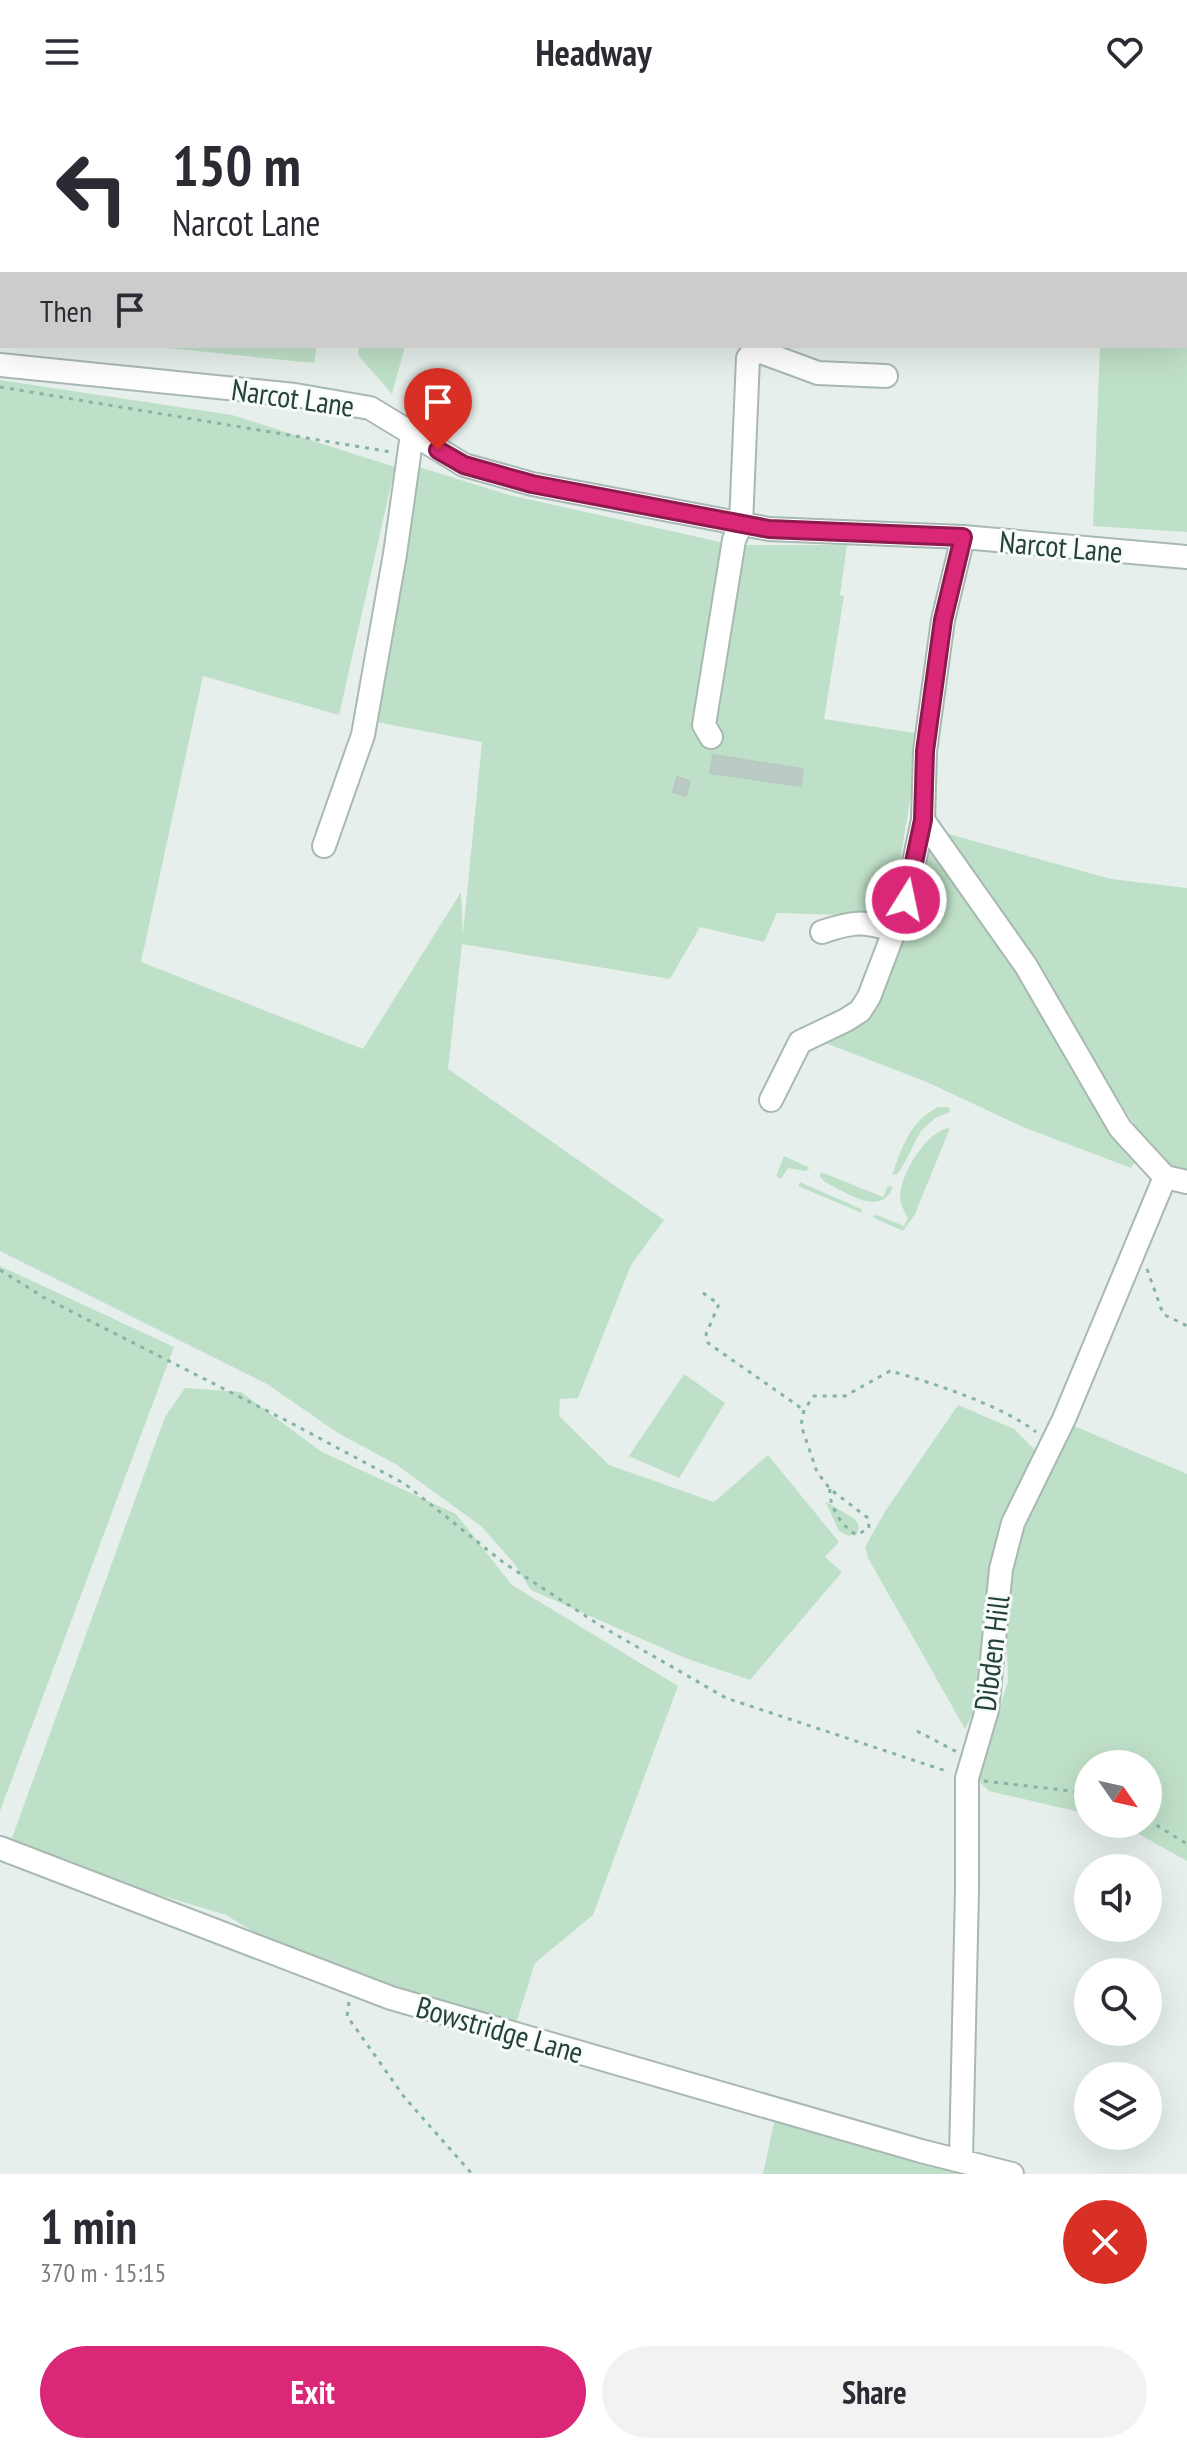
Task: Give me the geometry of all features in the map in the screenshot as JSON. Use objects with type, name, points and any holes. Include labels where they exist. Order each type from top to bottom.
[{"type":"street","points":[[711,737],[704,725],[734,540],[741,524],[746,366],[750,356],[764,352],[818,373],[886,376]]},
{"type":"street","name":"Narcot Lane","points":[[0,365],[295,395],[370,408],[464,465],[532,484],[769,529],[963,537],[1187,557]]},
{"type":"street","points":[[324,846],[363,735],[412,434]]},
{"type":"street","points":[[771,1100],[800,1042],[860,1011],[869,997],[906,900],[923,820],[927,737],[943,620],[963,537]]},
{"type":"street","points":[[923,820],[1026,966],[1120,1128],[1165,1177],[1187,1182]]},
{"type":"street","points":[[822,932],[847,923],[875,924],[894,931]]},
{"type":"street","name":"Dibden Hill","points":[[961,2159],[969,1769],[987,1710],[1001,1569],[1013,1523],[1052,1444],[1165,1177]]},
{"type":"street","name":"Bowstridge Lane","points":[[0,1848],[391,1998],[921,2151],[1012,2174]]},
{"type":"path","points":[[1139,1239],[1163,1314],[1187,1326]]},
{"type":"path","points":[[0,1270],[45,1298],[405,1484],[504,1563],[601,1626],[726,1698],[969,1769],[1074,1790]]},
{"type":"path","points":[[703,1293],[719,1304],[706,1334],[708,1343],[804,1410]]},
{"type":"path","points":[[830,1489],[829,1499],[848,1531],[857,1535],[869,1528],[868,1518],[830,1489],[817,1472],[801,1425],[804,1410],[814,1396],[845,1396],[890,1371],[995,1410],[1029,1426],[1052,1444]]},
{"type":"path","points":[[917,1731],[969,1769]]},
{"type":"path","points":[[1162,1829],[1187,1844]]},
{"type":"path","points":[[352,1982],[347,2016],[405,2098],[472,2174]]},
{"type":"green space","points":[[167,348],[317,348],[314,363]]},
{"type":"green space","points":[[359,348],[404,348],[392,394],[358,355]]},
{"type":"green space","points":[[1100,348],[1187,348],[1187,532],[1093,526]]},
{"type":"green space","points":[[0,380],[232,415],[395,467],[339,715],[203,676],[141,962],[363,1049],[461,892],[463,934],[482,742],[376,722],[419,467],[509,495],[720,542],[721,561],[742,545],[847,545],[840,595],[844,596],[824,719],[921,734],[892,909],[872,916],[777,913],[764,942],[700,927],[670,979],[462,944],[448,1069],[664,1220],[631,1265],[578,1398],[560,1399],[559,1416],[609,1465],[714,1502],[768,1455],[839,1542],[825,1557],[842,1572],[750,1680],[685,1658],[531,1590],[513,1562],[481,1526],[397,1465],[338,1433],[267,1384],[0,1251]]},
{"type":"green space","points":[[924,831],[1139,1155],[1131,1168],[1023,1127],[927,1082],[828,1044],[833,1032],[852,1023]]},
{"type":"green space","points":[[945,833],[1111,879],[1187,888],[1187,1177],[1165,1172]]},
{"type":"green space","points":[[938,1107],[949,1107],[950,1112],[935,1118],[921,1131],[901,1169],[892,1175],[914,1127]]},
{"type":"green space","points":[[950,1128],[915,1214],[903,1231],[872,1217],[877,1215],[904,1226],[908,1218],[900,1195],[905,1175],[925,1144],[933,1136]]},
{"type":"green space","points":[[784,1156],[810,1168],[805,1171],[788,1168],[781,1179],[776,1176]]},
{"type":"green space","points":[[821,1172],[883,1197],[888,1186],[893,1187],[880,1201],[862,1200],[825,1182],[820,1177]]},
{"type":"green space","points":[[800,1182],[861,1209],[862,1213],[798,1186]]},
{"type":"green space","points":[[0,1266],[174,1347],[0,1811]]},
{"type":"green space","points":[[684,1374],[725,1403],[679,1478],[629,1456]]},
{"type":"green space","points":[[185,1388],[241,1392],[322,1452],[456,1514],[512,1585],[678,1686],[593,1915],[535,1963],[513,2033],[311,1967],[226,1915],[8,1849],[165,1417]]},
{"type":"green space","points":[[958,1405],[1014,1429],[1037,1452],[982,1696],[965,1729],[868,1558],[865,1547],[886,1510]]},
{"type":"green space","points":[[1067,1423],[1187,1474],[1187,1861],[1146,1838],[1162,1838],[1162,1750],[1074,1750],[1074,1811],[989,1791],[976,1778],[1008,1682],[1005,1598],[1021,1536]]},
{"type":"green space","points":[[825,1501],[855,1519],[859,1526],[857,1534],[849,1536],[839,1531]]},
{"type":"green space","points":[[777,2109],[1008,2174],[763,2174]]},
{"type":"building","points":[[713,755],[803,769],[801,786],[710,773]]},
{"type":"building","points":[[677,777],[690,781],[686,796],[673,792]]},
{"type":"route","points":[[438,450],[464,465],[532,484],[769,529],[963,537],[943,620],[925,751],[923,820],[906,900]]}]
